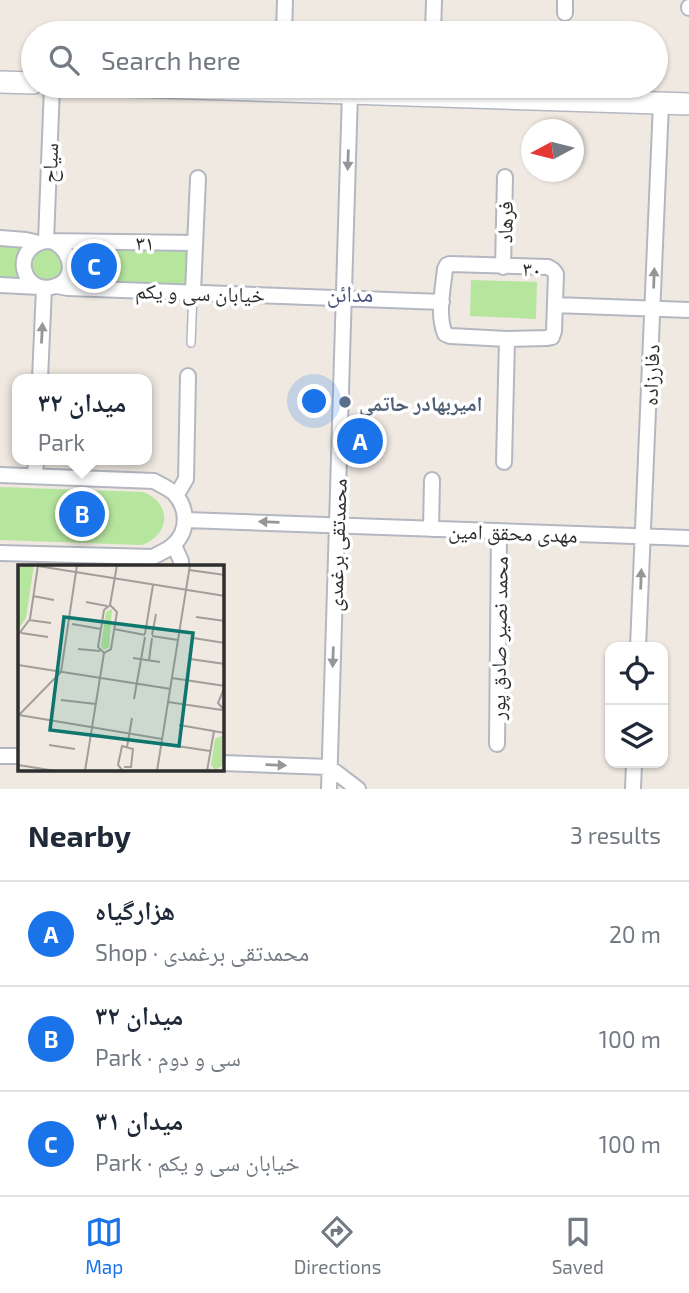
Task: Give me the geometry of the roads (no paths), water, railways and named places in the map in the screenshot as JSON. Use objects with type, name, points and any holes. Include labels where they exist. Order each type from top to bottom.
[{"type":"main road","points":[[0,82],[21,83]]},
{"type":"main road","points":[[573,98],[689,104]]},
{"type":"street","points":[[284,21],[285,0]]},
{"type":"street","points":[[433,21],[434,0]]},
{"type":"street","name":"سیاح","points":[[46,242],[52,98]]},
{"type":"street","name":"محمدتقی برغمدی","points":[[329,789],[351,98]]},
{"type":"street","name":"دفارزاده","points":[[638,642],[661,103]]},
{"type":"street","points":[[193,292],[198,177]]},
{"type":"street","name":"فرهاد","points":[[503,267],[505,177]]},
{"type":"street","name":"۳۱","points":[[0,239],[195,243]]},
{"type":"street","points":[[46,242],[61,246],[70,259],[68,275],[63,281],[47,287],[29,279],[24,266],[27,251],[32,246],[46,242]]},
{"type":"street","name":"۳۰","points":[[447,265],[503,267],[548,267],[556,274],[552,337],[507,338],[445,334],[442,302],[447,265]]},
{"type":"street","name":"خیابان سی و یکم","points":[[0,285],[442,302]]},
{"type":"street","points":[[40,374],[47,287]]},
{"type":"street","points":[[555,305],[689,310]]},
{"type":"street","points":[[504,462],[507,338]]},
{"type":"street","points":[[176,496],[186,478],[188,376]]},
{"type":"street","points":[[35,476],[36,465]]},
{"type":"street","points":[[0,475],[154,481],[168,488],[176,496],[183,507],[186,520],[182,535],[174,545],[153,557],[40,560],[0,553]]},
{"type":"street","points":[[431,529],[432,480]]},
{"type":"street","name":"مهدی محقق امین","points":[[186,520],[689,538]]},
{"type":"street","name":"محمد نصیر صادق پور","points":[[497,744],[499,531]]},
{"type":"street","points":[[174,545],[181,565]]},
{"type":"street","points":[[0,756],[18,757]]},
{"type":"street","points":[[224,763],[329,767],[358,789]]},
{"type":"street","points":[[633,789],[634,768]]},
{"type":"lane","points":[[191,343],[193,292]]},
{"type":"place","name":"میدان ۳۱","points":[[94,266]]},
{"type":"place","name":"امیربهادر حاتمی","points":[[345,402]]},
{"type":"place","name":"هزارگیاه","points":[[360,441]]},
{"type":"place","name":"میدان ۳۲","points":[[82,514]]},
{"type":"district","name":"مدائن","points":[[350,293]]}]
